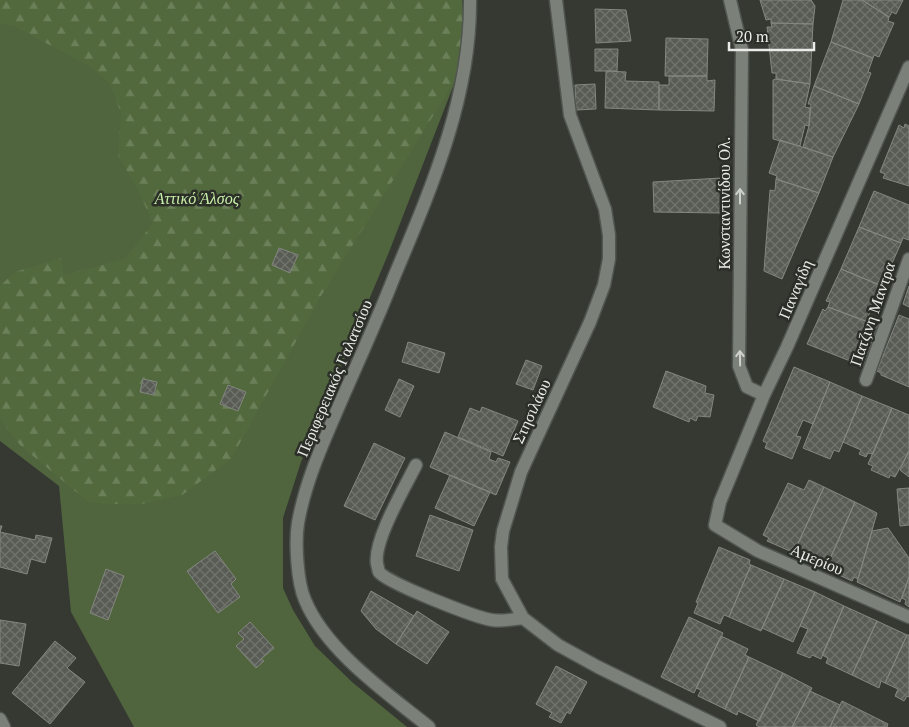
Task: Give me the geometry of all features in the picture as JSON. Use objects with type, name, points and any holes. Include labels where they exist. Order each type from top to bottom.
[{"type":"street","name":"Περιφερειακός Γαλατσίου","points":[[429,727],[380,688],[344,655],[324,632],[304,599],[297,563],[298,524],[321,446],[394,278],[449,133],[463,79],[470,31],[470,0]]},
{"type":"street","name":"Στησιλάου","points":[[556,0],[570,115],[604,209],[609,235],[609,259],[604,285],[590,322],[521,472],[503,530],[501,547],[502,580],[523,618],[558,645],[720,727]]},
{"type":"street","name":"Κωνσταντινίδου Ολ.","points":[[730,0],[742,50],[739,366],[748,386],[764,395]]},
{"type":"street","name":"Παναγίδη","points":[[715,525],[720,502],[764,395],[788,347],[909,67]]},
{"type":"street","name":"Πατζινη Μαντρα","points":[[866,380],[909,259]]},
{"type":"street","points":[[416,465],[378,547],[377,562],[379,572],[391,580],[462,611],[493,620],[523,618]]},
{"type":"street","name":"Αμερίου","points":[[715,525],[758,551],[909,617]]},
{"type":"street","points":[[0,719],[4,727]]},
{"type":"green space","name":"Αττικό Άλσος","points":[[0,0],[462,0],[464,27],[456,79],[389,252],[301,462],[283,518],[283,588],[293,610],[315,646],[352,682],[407,727],[134,727],[71,612],[59,486],[0,441]]},
{"type":"green space","points":[[0,0],[462,0],[464,27],[456,79],[321,296],[231,459],[182,495],[142,504],[104,504],[87,501],[20,445],[0,419],[0,286],[15,272],[61,258],[64,275],[125,259],[153,223],[138,190],[118,155],[121,113],[110,84],[91,67],[14,26],[0,23]]},
{"type":"building","points":[[760,0],[811,0],[815,6],[813,24],[771,23],[771,19],[766,20]]},
{"type":"building","points":[[843,0],[862,0],[889,17],[888,21],[894,23],[879,57],[874,55],[873,58],[831,42]]},
{"type":"building","points":[[862,0],[903,0],[896,14],[892,12],[889,17]]},
{"type":"building","points":[[595,9],[626,10],[631,41],[596,43]]},
{"type":"building","points":[[771,23],[813,24],[810,84],[776,79],[776,73],[772,73],[767,27],[772,27]]},
{"type":"building","points":[[666,38],[708,39],[707,76],[665,76]]},
{"type":"building","points":[[831,42],[873,58],[868,72],[871,73],[859,104],[814,86]]},
{"type":"building","points":[[595,49],[618,49],[617,71],[595,71]]},
{"type":"building","points":[[606,71],[626,72],[625,81],[659,82],[659,110],[605,108]]},
{"type":"building","points":[[669,76],[707,76],[707,81],[715,80],[714,111],[659,110],[659,85],[669,85]]},
{"type":"building","points":[[773,80],[810,84],[805,107],[810,108],[809,126],[805,125],[800,146],[773,139]]},
{"type":"building","points":[[595,84],[596,109],[576,110],[575,85]]},
{"type":"building","points":[[814,86],[859,104],[833,157],[803,147],[809,126],[811,104],[808,104]]},
{"type":"building","points":[[905,124],[909,126],[909,186],[883,178],[885,174],[880,172],[899,125],[904,128]]},
{"type":"building","points":[[780,140],[833,157],[819,193],[776,179],[777,176],[769,173]]},
{"type":"building","points":[[721,178],[720,213],[654,212],[653,182]]},
{"type":"building","points":[[776,179],[819,193],[782,279],[764,271],[770,190],[775,191]]},
{"type":"building","points":[[874,191],[909,205],[909,240],[903,238],[901,243],[859,227]]},
{"type":"building","points":[[859,227],[901,243],[882,286],[841,269]]},
{"type":"building","points":[[279,248],[298,255],[290,273],[272,265]]},
{"type":"building","points":[[841,269],[882,286],[866,321],[828,307],[830,302],[826,301]]},
{"type":"building","points":[[909,286],[909,307],[903,304]]},
{"type":"building","points":[[828,307],[878,326],[863,366],[807,344],[823,309],[825,311]]},
{"type":"building","points":[[899,315],[909,319],[909,387],[881,375],[877,371]]},
{"type":"building","points":[[408,342],[445,353],[439,373],[402,362]]},
{"type":"building","points":[[526,360],[542,366],[533,390],[516,384]]},
{"type":"building","points":[[794,367],[830,382],[813,424],[803,420],[796,436],[801,437],[792,459],[765,448],[767,443],[763,441]]},
{"type":"building","points":[[666,371],[706,386],[705,393],[714,395],[710,417],[698,416],[696,421],[690,418],[689,422],[653,407]]},
{"type":"building","points":[[143,379],[157,382],[154,395],[140,392]]},
{"type":"building","points":[[399,379],[414,386],[400,417],[385,410]]},
{"type":"building","points":[[830,382],[862,396],[839,452],[834,450],[830,459],[803,448]]},
{"type":"building","points":[[228,385],[246,392],[238,411],[220,404]]},
{"type":"building","points":[[862,396],[892,408],[873,454],[868,453],[866,457],[859,454],[861,450],[843,442]]},
{"type":"building","points":[[482,407],[518,421],[503,456],[458,437],[470,408],[480,412]]},
{"type":"building","points":[[892,408],[909,415],[909,451],[895,477],[890,475],[889,478],[871,470],[873,466],[868,464]]},
{"type":"building","points":[[445,432],[491,452],[489,459],[496,462],[498,458],[510,462],[496,495],[430,467]]},
{"type":"building","points":[[374,443],[405,458],[375,520],[344,506]]},
{"type":"building","points":[[909,451],[909,477],[900,470]]},
{"type":"building","points":[[450,475],[490,492],[474,526],[435,508]]},
{"type":"building","points":[[809,480],[824,487],[795,550],[792,548],[790,551],[767,541],[769,538],[763,535],[788,483],[804,490]]},
{"type":"building","points":[[824,487],[855,502],[827,565],[822,563],[821,566],[798,556],[800,552],[795,550]]},
{"type":"building","points":[[909,488],[909,525],[900,526],[897,489]]},
{"type":"building","points":[[855,502],[877,513],[858,579],[854,577],[852,581],[826,569]]},
{"type":"building","points":[[430,515],[473,530],[459,571],[416,556]]},
{"type":"building","points":[[888,528],[909,558],[909,577],[900,602],[857,582],[872,531]]},
{"type":"building","points":[[0,532],[35,540],[36,535],[52,538],[45,563],[31,559],[27,574],[0,567]]},
{"type":"building","points":[[719,547],[750,560],[749,564],[751,565],[729,617],[724,615],[720,624],[694,613],[698,603],[696,602]]},
{"type":"building","points":[[215,551],[236,579],[231,584],[240,597],[218,613],[187,571]]},
{"type":"building","points":[[751,565],[784,579],[761,631],[729,617]]},
{"type":"building","points":[[106,569],[124,576],[108,620],[90,613]]},
{"type":"building","points":[[909,577],[909,607],[905,604],[906,600],[902,598]]},
{"type":"building","points":[[784,579],[815,592],[793,642],[762,628]]},
{"type":"building","points":[[371,591],[414,616],[396,644],[376,629],[361,611]]},
{"type":"building","points":[[815,592],[844,606],[821,659],[812,655],[810,658],[797,653],[808,629],[800,626]]},
{"type":"building","points":[[844,606],[877,621],[852,675],[826,663],[828,658],[822,655]]},
{"type":"building","points":[[417,611],[449,632],[427,664],[396,644]]},
{"type":"building","points":[[689,617],[723,633],[694,693],[661,677]]},
{"type":"building","points":[[0,620],[26,624],[19,666],[0,663]]},
{"type":"building","points":[[877,621],[907,635],[885,683],[881,681],[879,688],[852,675]]},
{"type":"building","points":[[250,622],[274,648],[261,659],[264,661],[256,668],[236,646],[244,639],[238,633]]},
{"type":"building","points":[[907,635],[909,635],[909,697],[907,696],[904,701],[895,696],[898,689],[885,683]]},
{"type":"building","points":[[721,636],[748,649],[745,655],[749,657],[725,709],[698,696],[701,690],[696,688]]},
{"type":"building","points":[[55,641],[76,658],[67,668],[85,682],[50,724],[12,693]]},
{"type":"building","points":[[749,657],[783,673],[759,721],[738,711],[737,715],[725,709]]},
{"type":"building","points":[[556,666],[587,682],[570,714],[567,712],[561,723],[549,717],[552,713],[536,704]]},
{"type":"building","points":[[783,673],[812,688],[792,727],[759,727],[756,725]]},
{"type":"building","points":[[810,691],[840,705],[830,727],[792,727]]},
{"type":"building","points":[[842,701],[888,724],[887,727],[830,727]]}]
